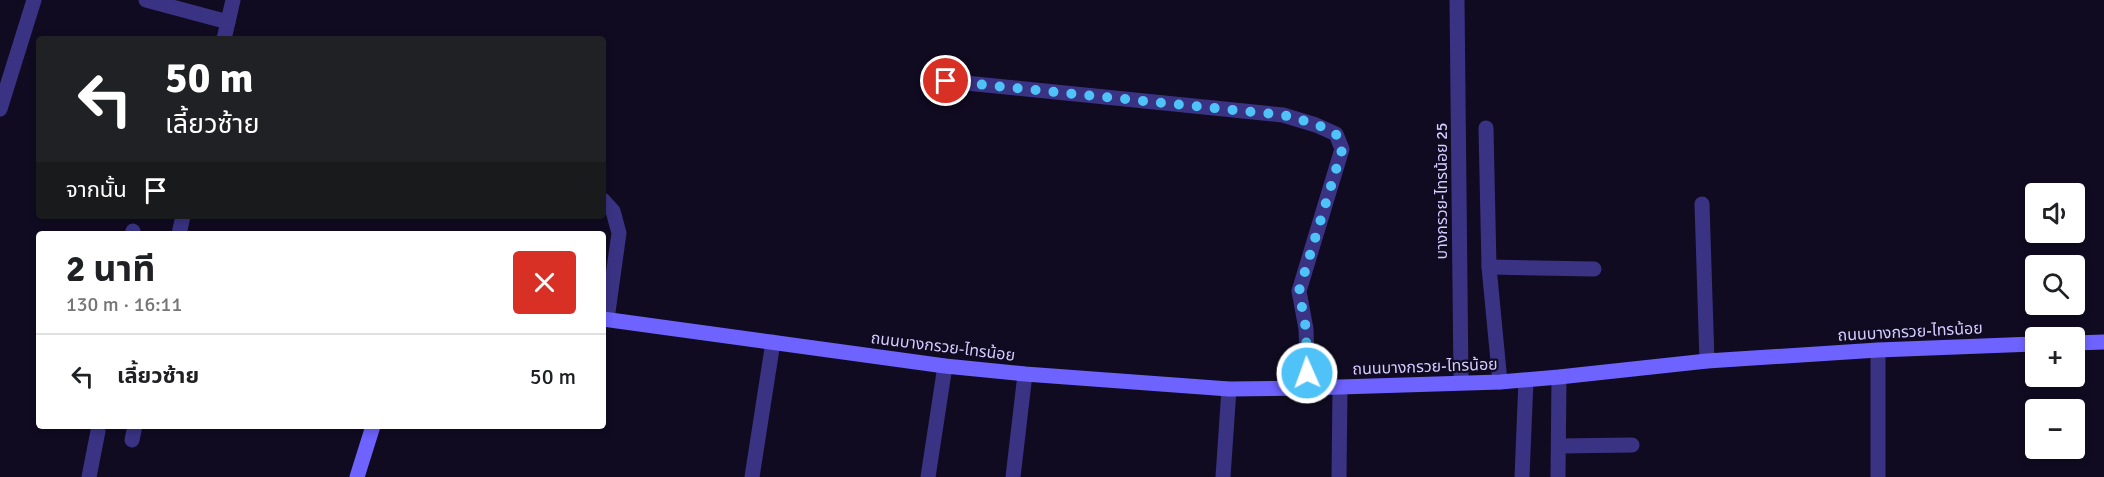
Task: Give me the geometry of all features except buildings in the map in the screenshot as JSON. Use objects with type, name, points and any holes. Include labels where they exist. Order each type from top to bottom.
[{"type":"main road","name":"ถนนบางกรวย-ไทรน้อย","points":[[606,319],[945,366],[1024,374],[1229,388],[1500,382],[1559,378],[1707,361],[1878,350],[2025,344]]},
{"type":"main road","points":[[2085,343],[2104,342]]},
{"type":"main road","points":[[357,477],[372,429]]},
{"type":"street","points":[[0,110],[34,0]]},
{"type":"street","points":[[146,0],[228,22]]},
{"type":"street","points":[[225,36],[233,0]]},
{"type":"street","name":"บางกรวย-ไทรน้อย 25","points":[[1457,0],[1461,382]]},
{"type":"street","points":[[946,81],[1283,115],[1316,124],[1336,134],[1342,150],[1299,291],[1306,329],[1308,388]]},
{"type":"street","points":[[1486,128],[1490,267],[1500,382]]},
{"type":"street","points":[[606,203],[613,211],[619,233],[606,313]]},
{"type":"street","points":[[1702,204],[1707,361]]},
{"type":"street","points":[[1490,267],[1594,269]]},
{"type":"street","points":[[752,477],[773,342]]},
{"type":"street","points":[[1878,350],[1878,477]]},
{"type":"street","points":[[928,477],[945,366]]},
{"type":"street","points":[[1013,477],[1024,374]]},
{"type":"street","points":[[1558,477],[1559,378]]},
{"type":"street","points":[[1522,477],[1526,380]]},
{"type":"street","points":[[1339,477],[1340,387]]},
{"type":"street","points":[[1223,477],[1229,388]]},
{"type":"street","points":[[89,477],[98,431]]},
{"type":"street","points":[[1559,446],[1632,445]]},
{"type":"route","points":[[946,81],[1283,115],[1316,124],[1336,134],[1342,150],[1299,291],[1306,329],[1307,373]]}]
